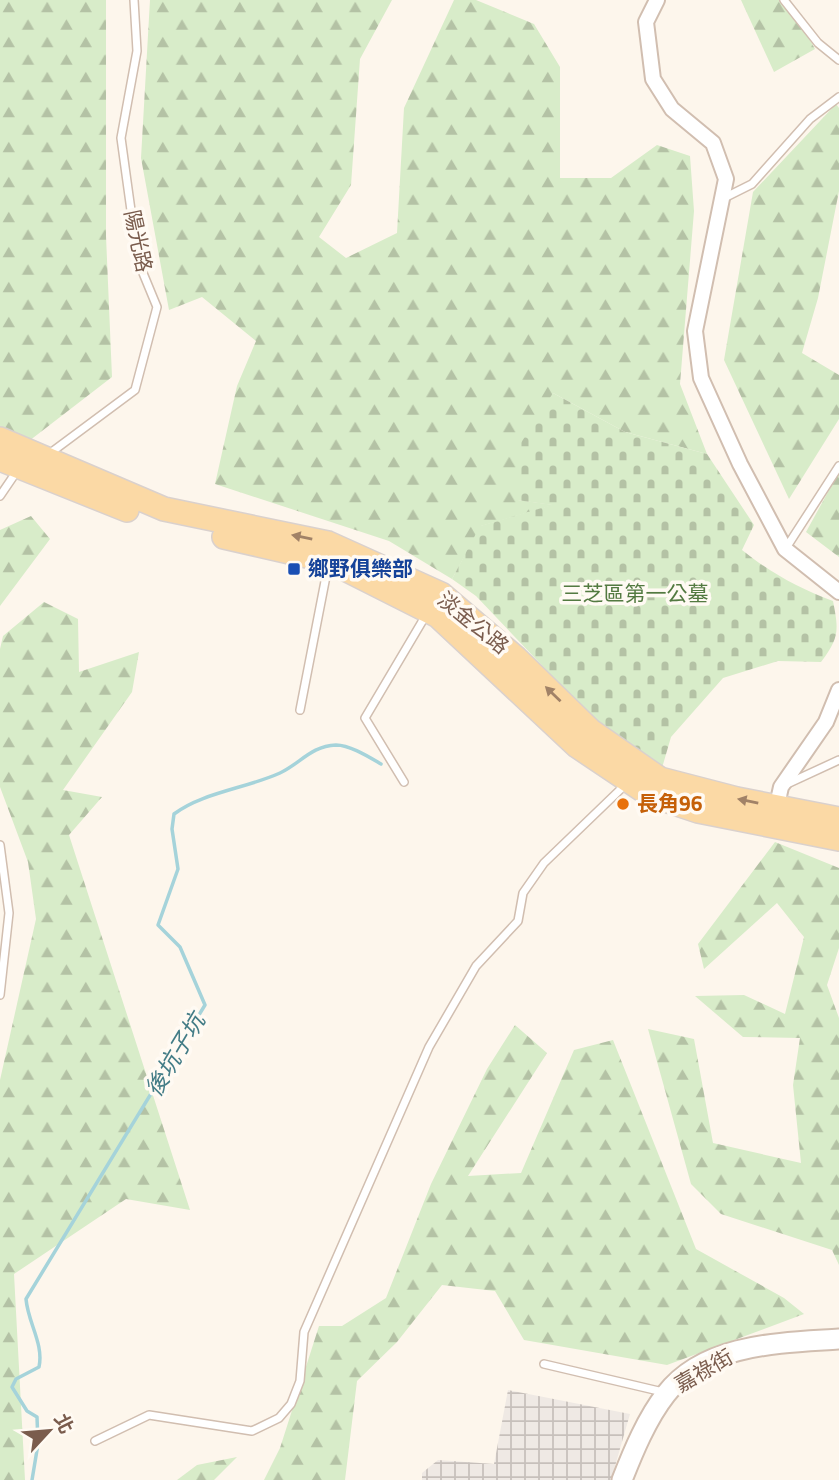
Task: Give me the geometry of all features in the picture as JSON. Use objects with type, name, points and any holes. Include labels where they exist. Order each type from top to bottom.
[{"type":"main road","name":"淡金公路","points":[[0,439],[164,509],[328,542],[441,594],[577,746],[650,795],[670,804],[776,806],[839,839]]},
{"type":"main road","name":"淡金公路","points":[[10,463],[155,521],[329,561],[438,616],[485,645],[591,731],[660,779],[839,819]]},
{"type":"street","points":[[657,0],[646,22],[653,79],[672,108],[713,143],[726,179],[695,331],[701,379],[740,464],[785,548],[839,592]]},
{"type":"street","points":[[776,806],[826,722],[839,690]]},
{"type":"street","name":"嘉祿街","points":[[622,1480],[666,1393],[688,1375],[725,1354],[761,1345],[839,1339]]},
{"type":"lane","name":"陽光路","points":[[10,463],[43,459],[135,390],[157,307],[138,261],[121,138],[137,51],[134,0]]},
{"type":"lane","points":[[785,0],[818,43],[839,60]]},
{"type":"lane","points":[[722,199],[752,184],[810,119],[839,97]]},
{"type":"lane","points":[[0,495],[10,463]]},
{"type":"lane","points":[[785,548],[839,466]]},
{"type":"lane","points":[[300,710],[329,561]]},
{"type":"lane","points":[[404,782],[365,718],[428,611]]},
{"type":"lane","points":[[776,806],[839,760]]},
{"type":"lane","points":[[95,1441],[149,1416],[252,1431],[279,1418],[291,1404],[300,1381],[304,1332],[429,1046],[476,966],[518,921],[523,893],[544,863],[608,799],[630,781]]},
{"type":"lane","points":[[0,845],[9,914],[0,995]]},
{"type":"lane","points":[[544,1364],[666,1393]]},
{"type":"shaded area","points":[[508,1390],[630,1414],[611,1480],[422,1480],[422,1473],[438,1460],[494,1464]]},
{"type":"green space","points":[[0,0],[106,0],[106,236],[112,377],[29,441],[0,428]]},
{"type":"green space","points":[[150,0],[392,0],[360,59],[351,185],[319,237],[346,258],[397,233],[404,108],[454,0],[476,0],[534,24],[560,67],[560,178],[611,178],[657,145],[690,156],[694,211],[680,384],[707,454],[625,432],[553,393],[518,500],[554,505],[481,526],[452,579],[389,541],[215,484],[237,386],[256,341],[202,297],[169,310],[141,158]]},
{"type":"green space","points":[[741,0],[788,0],[815,49],[774,72]]},
{"type":"green space","points":[[836,104],[839,108],[839,191],[818,298],[802,353],[839,375],[839,419],[789,499],[724,360],[753,192]]},
{"type":"green space","name":"三芝區第一公墓","points":[[553,393],[625,432],[707,454],[754,525],[742,550],[785,579],[833,601],[836,634],[821,662],[778,661],[723,678],[671,737],[662,768],[591,717],[476,596],[452,579],[480,526],[552,505],[517,500],[519,446]]},
{"type":"green space","points":[[839,472],[839,557],[806,532]]},
{"type":"green space","points":[[31,516],[50,539],[0,606],[0,530]]},
{"type":"green space","points":[[44,602],[78,619],[79,672],[139,652],[132,692],[63,790],[102,797],[69,835],[190,1210],[126,1199],[14,1274],[25,1480],[0,1480],[0,1080],[36,919],[28,862],[0,787],[0,649],[3,636]]},
{"type":"green space","points":[[775,842],[839,868],[839,948],[827,985],[839,1018],[839,1265],[832,1250],[721,1214],[691,1184],[648,1029],[694,1039],[713,1143],[801,1163],[793,1085],[800,1038],[743,1037],[695,996],[744,995],[785,1014],[804,937],[777,903],[704,969],[698,944]]},
{"type":"green space","points":[[515,1025],[547,1053],[468,1176],[521,1173],[574,1050],[613,1040],[696,1249],[784,1298],[804,1314],[667,1365],[524,1340],[495,1291],[442,1285],[397,1342],[357,1381],[345,1480],[264,1480],[280,1448],[319,1326],[342,1326],[386,1298],[431,1184],[487,1069]]},
{"type":"green space","points":[[237,1457],[214,1480],[177,1480],[197,1465]]},
{"type":"waterway","name":"後坑子坑","points":[[32,1480],[38,1444],[37,1417],[27,1411],[12,1387],[16,1379],[39,1367],[38,1342],[26,1299],[205,1005],[180,947],[158,925],[178,869],[172,829],[174,814],[197,801],[280,773],[327,746],[347,747],[381,764]]},
{"type":"place","name":"鄉野俱樂部","points":[[294,569]]},
{"type":"place","name":"長角96","points":[[623,804]]}]
